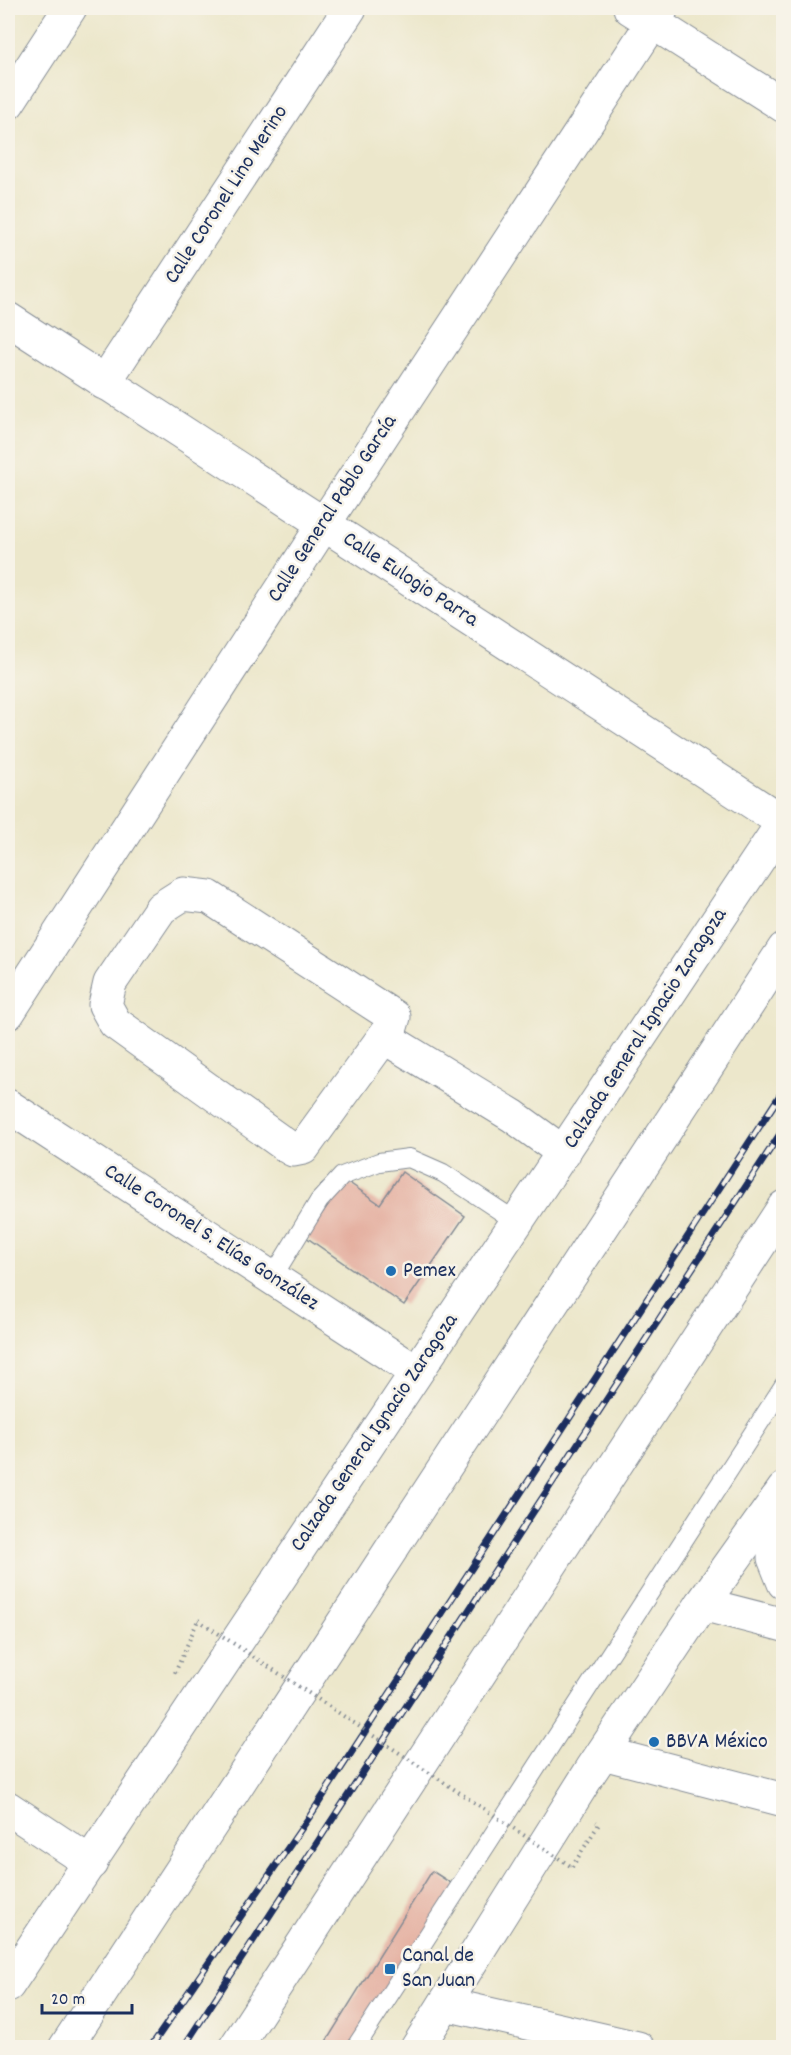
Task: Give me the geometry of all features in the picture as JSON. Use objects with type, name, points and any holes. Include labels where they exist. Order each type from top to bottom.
[{"type":"main road","points":[[8,103],[70,8]]},
{"type":"main road","name":"Calle Coronel Lino Merino","points":[[104,383],[350,8]]},
{"type":"main road","points":[[648,12],[783,106]]},
{"type":"main road","name":"Calle General Pablo García","points":[[8,1013],[324,524],[648,12]]},
{"type":"main road","name":"Calle Eulogio Parra","points":[[8,319],[783,821]]},
{"type":"main road","name":"Calzada General Ignacio Zaragoza","points":[[8,1985],[783,821]]},
{"type":"main road","points":[[183,894],[197,894],[209,897],[388,1010],[394,1017],[394,1022],[384,1036],[307,1145],[293,1150],[115,1023],[105,1005],[110,984],[161,908],[183,894]]},
{"type":"main road","points":[[65,2048],[783,949]]},
{"type":"main road","points":[[384,1036],[513,1116],[564,1153]]},
{"type":"main road","name":"Calle Coronel S. Elías González","points":[[8,1106],[415,1371]]},
{"type":"main road","points":[[235,2048],[783,1207]]},
{"type":"main road","points":[[780,1495],[774,1558],[783,1582]]},
{"type":"main road","points":[[417,2048],[603,1753],[702,1604],[780,1495]]},
{"type":"main road","points":[[702,1604],[783,1625]]},
{"type":"main road","points":[[603,1753],[783,1800]]},
{"type":"main road","points":[[8,1808],[91,1863]]},
{"type":"main road","points":[[445,2004],[638,2048]]},
{"type":"lane","points":[[272,1278],[319,1201],[342,1176],[379,1162],[409,1158],[434,1169],[517,1222]]},
{"type":"lane","points":[[355,2048],[783,1385]]},
{"type":"path","points":[[173,1680],[198,1620],[572,1867],[599,1824]]},
{"type":"building","name":"Pemex","points":[[402,1172],[465,1216],[404,1305],[306,1237],[345,1180],[380,1204]]},
{"type":"building","points":[[432,1871],[457,1887],[357,2048],[322,2048]]},
{"type":"railway","points":[[150,2048],[310,1816],[784,1089]]},
{"type":"railway","points":[[183,2048],[784,1128]]},
{"type":"place","name":"Pemex","points":[[391,1271]]},
{"type":"place","name":"BBVA México","points":[[654,1742]]},
{"type":"place","name":"Canal de San Juan","points":[[390,1969]]}]
